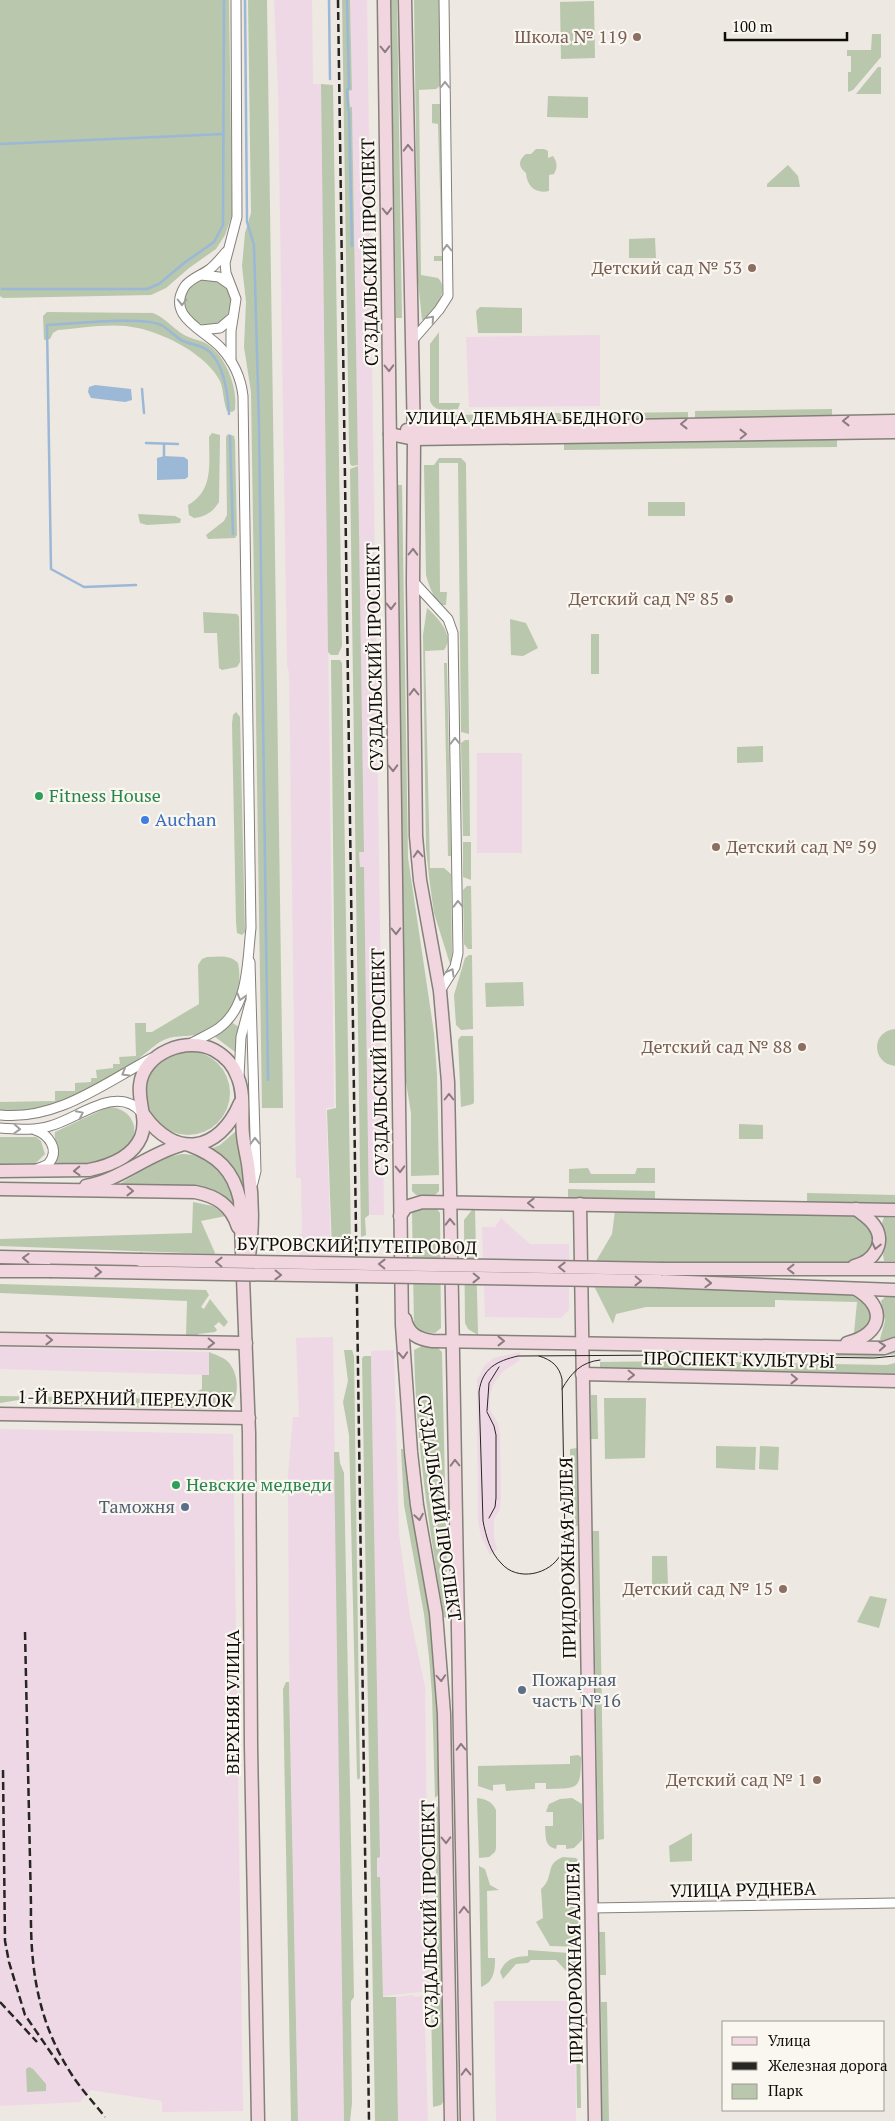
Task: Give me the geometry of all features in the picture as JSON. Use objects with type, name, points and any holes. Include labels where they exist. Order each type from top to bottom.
[{"type":"main road","name":"СУЗДАЛЬСКИЙ ПРОСПЕКТ","points":[[384,0],[402,1306],[410,1443],[417,1505],[436,1613],[444,1714],[451,2121]]},
{"type":"main road","name":"СУЗДАЛЬСКИЙ ПРОСПЕКТ","points":[[405,0],[414,434],[413,581],[416,836],[420,880],[440,991],[448,1082],[467,2121]]},
{"type":"main road","name":"УЛИЦА ДЕМЬЯНА БЕДНОГО","points":[[414,434],[895,420]]},
{"type":"main road","name":"УЛИЦА ДЕМЬЯНА БЕДНОГО","points":[[390,434],[895,432]]},
{"type":"main road","points":[[0,1171],[89,1170],[101,1168],[120,1159],[132,1150],[141,1138],[144,1125],[139,1099],[140,1083],[146,1069],[168,1050],[188,1045],[214,1050],[229,1062],[239,1079],[241,1101],[228,1127],[203,1143],[185,1145],[158,1153],[108,1179],[94,1184],[63,1189]]},
{"type":"main road","name":"ВЕРХНЯЯ УЛИЦА","points":[[241,1101],[243,1139],[251,1189],[251,1243],[244,1282]]},
{"type":"main road","points":[[142,1113],[162,1136],[185,1145]]},
{"type":"main road","name":"ВЕРХНЯЯ УЛИЦА","points":[[185,1145],[213,1157],[231,1175],[240,1200],[248,1418],[251,1756],[258,2121]]},
{"type":"main road","points":[[0,1189],[194,1192],[207,1194],[219,1200],[230,1209],[240,1232]]},
{"type":"main road","points":[[400,1216],[410,1204],[422,1202],[895,1210]]},
{"type":"main road","name":"ПРИДОРОЖНАЯ АЛЛЕЯ","points":[[580,1204],[595,2121]]},
{"type":"main road","points":[[840,1269],[863,1264],[869,1260],[878,1248],[876,1227],[856,1209]]},
{"type":"main road","points":[[0,1257],[50,1265]]},
{"type":"main road","points":[[0,1271],[50,1265]]},
{"type":"main road","name":"БУГРОВСКИЙ ПУТЕПРОВОД","points":[[50,1265],[661,1275]]},
{"type":"main road","points":[[661,1275],[895,1269]]},
{"type":"main road","points":[[661,1275],[895,1290]]},
{"type":"main road","points":[[834,1347],[866,1337],[874,1329],[876,1314],[871,1304],[856,1288]]},
{"type":"main road","points":[[402,1306],[406,1325],[414,1335],[425,1340],[884,1348],[895,1344]]},
{"type":"main road","points":[[0,1339],[246,1343]]},
{"type":"main road","name":"ПРОСПЕКТ КУЛЬТУРЫ","points":[[582,1374],[895,1381]]},
{"type":"main road","name":"1-Й ВЕРХНИЙ ПЕРЕУЛОК","points":[[0,1414],[248,1418]]},
{"type":"street","points":[[230,361],[236,299],[226,274],[226,252],[237,217],[236,0]]},
{"type":"street","points":[[412,341],[439,310],[448,296],[444,0]]},
{"type":"street","points":[[188,1045],[220,1027],[238,1006],[243,992],[251,925],[243,396],[239,378],[222,349],[201,330],[188,322],[182,313],[180,303],[182,292],[188,284],[215,265],[226,252]]},
{"type":"street","points":[[201,275],[213,275],[229,284]]},
{"type":"street","points":[[201,330],[220,328],[233,316]]},
{"type":"street","points":[[413,581],[448,619],[453,633],[458,953],[455,967],[440,991]]},
{"type":"street","points":[[249,949],[256,1171],[251,1189]]},
{"type":"street","points":[[239,1079],[243,1023],[252,998]]},
{"type":"street","points":[[0,1115],[31,1115],[61,1106],[168,1050]]},
{"type":"street","points":[[34,1130],[66,1121],[112,1101],[125,1102],[137,1107],[142,1113]]},
{"type":"street","points":[[0,1128],[43,1132],[52,1141],[53,1153],[48,1164],[33,1171]]},
{"type":"street","name":"УЛИЦА РУДНЕВА","points":[[592,1908],[895,1903]]},
{"type":"shaded area","points":[[274,0],[312,0],[313,84],[321,84],[334,1107],[326,1108],[331,1249],[341,1250],[341,1261],[299,1261],[299,1234],[302,1234],[301,1178],[296,1178],[289,673],[287,664],[278,90]]},
{"type":"shaded area","points":[[350,0],[367,0],[384,1215],[369,1215],[364,867],[360,867],[359,852],[364,851],[352,107],[350,107],[349,90],[352,90]]},
{"type":"shaded area","points":[[600,335],[600,406],[469,407],[466,337]]},
{"type":"shaded area","points":[[477,753],[522,753],[522,853],[477,853]]},
{"type":"shaded area","points":[[501,1218],[530,1244],[569,1244],[569,1310],[561,1318],[485,1317],[482,1227],[495,1227]]},
{"type":"shaded area","points":[[333,1337],[344,2121],[298,2121],[289,1659],[288,1474],[293,1417],[299,1417],[296,1338]]},
{"type":"shaded area","points":[[0,1347],[209,1352],[209,1375],[0,1369]]},
{"type":"shaded area","points":[[394,1350],[399,1534],[410,1616],[425,1687],[429,1991],[383,1996],[380,1877],[377,1877],[377,1857],[380,1857],[371,1351]]},
{"type":"shaded area","points":[[520,1352],[519,1361],[502,1372],[493,1385],[490,1396],[490,1410],[498,1423],[500,1436],[501,1498],[500,1509],[494,1519],[494,1537],[497,1549],[490,1555],[481,1536],[478,1521],[477,1380],[484,1366],[494,1358]]},
{"type":"shaded area","points":[[0,1429],[233,1434],[243,2111],[162,2112],[162,2101],[90,2090],[80,2102],[0,2106]]},
{"type":"shaded area","points":[[414,1995],[414,1997],[424,1996],[428,2121],[398,2121],[396,1997]]},
{"type":"shaded area","points":[[494,2001],[575,2001],[576,2121],[496,2121]]},
{"type":"green space","points":[[0,0],[229,0],[232,215],[225,235],[216,249],[189,268],[166,288],[151,295],[3,298],[0,296]]},
{"type":"green space","points":[[248,0],[267,0],[283,1108],[262,1108],[251,392],[244,347],[246,302],[242,266],[245,233],[251,213]]},
{"type":"green space","points":[[342,0],[350,0],[352,90],[349,91],[350,107],[352,107],[358,465],[352,466],[350,464],[349,448]]},
{"type":"green space","points":[[391,0],[397,0],[402,318],[396,318]]},
{"type":"green space","points":[[414,0],[440,0],[442,84],[436,89],[419,90],[421,275],[438,278],[442,283],[443,289],[440,300],[426,321],[422,320],[418,281]]},
{"type":"green space","points":[[594,1],[595,58],[561,59],[560,2]]},
{"type":"green space","points":[[872,34],[881,34],[881,57],[853,90],[848,92],[848,72],[851,72],[851,56],[847,56],[847,50],[871,50]]},
{"type":"green space","points":[[878,67],[881,67],[881,94],[856,94]]},
{"type":"green space","points":[[321,84],[333,85],[342,646],[338,655],[331,655],[328,652]]},
{"type":"green space","points":[[548,96],[588,97],[588,118],[547,117]]},
{"type":"green space","points":[[432,104],[441,104],[444,261],[434,261],[434,256],[442,256],[438,124],[432,123]]},
{"type":"green space","points":[[536,149],[548,151],[548,158],[553,156],[556,162],[554,174],[549,175],[549,191],[544,192],[533,188],[528,182],[526,173],[520,166],[523,156],[531,154]]},
{"type":"green space","points":[[788,165],[798,176],[800,187],[767,187],[767,184]]},
{"type":"green space","points":[[655,238],[656,258],[629,258],[629,239]]},
{"type":"green space","points":[[204,279],[212,279],[221,283],[227,289],[231,302],[227,315],[221,321],[212,325],[204,325],[195,321],[189,315],[185,306],[185,298],[189,289],[195,283]]},
{"type":"green space","points":[[480,307],[522,308],[522,333],[478,333],[476,311]]},
{"type":"green space","points":[[47,312],[153,313],[157,315],[184,335],[207,344],[220,356],[229,373],[235,392],[235,410],[232,412],[227,411],[220,381],[214,372],[196,354],[185,347],[161,335],[128,326],[98,326],[58,330],[53,333],[50,339],[44,340],[43,316]]},
{"type":"green space","points":[[439,332],[439,403],[460,403],[458,409],[438,409],[430,401],[430,344]]},
{"type":"green space","points":[[832,409],[832,415],[695,418],[695,411]]},
{"type":"green space","points":[[688,412],[688,418],[614,419],[614,413]]},
{"type":"green space","points":[[539,413],[580,413],[580,420],[539,420]]},
{"type":"green space","points":[[535,414],[535,420],[441,422],[444,416],[448,415]]},
{"type":"green space","points":[[212,433],[220,435],[219,502],[208,513],[194,518],[189,515],[188,505],[202,492],[206,484],[209,466],[209,437]]},
{"type":"green space","points":[[228,434],[234,436],[235,441],[237,535],[235,538],[208,539],[206,535],[224,521],[227,515],[226,437]]},
{"type":"green space","points":[[837,439],[837,447],[564,450],[564,442]]},
{"type":"green space","points":[[439,458],[461,458],[466,463],[469,734],[461,732],[458,463],[439,463],[440,592],[447,592],[446,605],[440,605],[438,602],[426,575],[424,465],[434,465]]},
{"type":"green space","points":[[358,466],[364,852],[359,852],[360,867],[364,867],[369,1215],[365,1218],[366,1235],[361,1237],[350,472],[350,469]]},
{"type":"green space","points":[[397,485],[402,485],[408,858],[434,1033],[437,1075],[439,1175],[411,1176],[411,1113],[405,1076]]},
{"type":"green space","points":[[648,502],[685,502],[685,516],[648,516]]},
{"type":"green space","points":[[138,514],[175,516],[181,519],[180,523],[147,525],[140,523]]},
{"type":"green space","points":[[427,608],[444,627],[448,639],[444,650],[425,651],[430,868],[444,868],[451,874],[452,953],[450,964],[434,913],[426,848],[423,635]]},
{"type":"green space","points":[[203,612],[237,614],[239,617],[240,662],[237,667],[222,670],[219,668],[217,633],[204,633]]},
{"type":"green space","points":[[510,619],[526,623],[538,648],[523,656],[511,655]]},
{"type":"green space","points":[[591,634],[599,634],[599,674],[591,674]]},
{"type":"green space","points":[[331,660],[340,660],[342,663],[351,1250],[332,1250],[327,1110],[336,1108]]},
{"type":"green space","points":[[444,663],[447,663],[451,856],[448,856]]},
{"type":"green space","points":[[236,712],[240,717],[245,932],[242,935],[237,933],[236,922],[232,724],[233,715]]},
{"type":"green space","points":[[469,740],[470,836],[463,836],[461,743]]},
{"type":"green space","points":[[763,746],[763,762],[737,763],[737,747]]},
{"type":"green space","points":[[463,842],[471,842],[471,880],[463,877]]},
{"type":"green space","points":[[467,886],[471,886],[472,949],[468,949],[464,944],[463,890]]},
{"type":"green space","points":[[472,955],[473,1029],[461,1030],[456,1025],[454,995],[465,958]]},
{"type":"green space","points":[[207,957],[224,957],[235,960],[238,963],[239,974],[239,985],[233,1006],[220,1023],[211,1030],[201,1034],[168,1038],[154,1046],[114,1076],[76,1097],[50,1107],[19,1112],[0,1110],[0,1102],[55,1101],[55,1091],[75,1091],[75,1083],[91,1082],[91,1078],[97,1078],[96,1070],[113,1068],[113,1064],[120,1064],[119,1057],[136,1056],[135,1023],[146,1023],[146,1032],[152,1032],[199,1004],[198,965],[202,959]]},
{"type":"green space","points":[[523,982],[524,1006],[486,1007],[485,983]]},
{"type":"green space","points":[[231,1022],[239,1027],[235,1052],[214,1036]]},
{"type":"green space","points":[[895,1029],[895,1066],[887,1064],[881,1059],[877,1047],[882,1035],[887,1031]]},
{"type":"green space","points":[[461,1036],[473,1036],[474,1102],[473,1104],[461,1107],[458,1040]]},
{"type":"green space","points":[[188,1051],[204,1054],[223,1070],[227,1077],[230,1093],[227,1109],[211,1128],[204,1132],[188,1135],[172,1132],[153,1116],[149,1109],[146,1093],[149,1077],[165,1058],[172,1054]]},
{"type":"green space","points":[[108,1107],[123,1111],[133,1122],[134,1135],[125,1149],[109,1159],[92,1164],[55,1164],[58,1150],[55,1132]]},
{"type":"green space","points":[[739,1124],[763,1125],[763,1139],[739,1139]]},
{"type":"green space","points":[[236,1131],[246,1186],[241,1187],[208,1150],[220,1145]]},
{"type":"green space","points":[[0,1137],[36,1137],[41,1141],[45,1154],[36,1163],[0,1164]]},
{"type":"green space","points":[[182,1154],[204,1158],[215,1165],[224,1175],[231,1188],[234,1195],[234,1204],[221,1194],[206,1188],[122,1185],[121,1183],[164,1158]]},
{"type":"green space","points":[[588,1168],[591,1174],[635,1174],[637,1168],[655,1168],[655,1183],[569,1183],[569,1169]]},
{"type":"green space","points":[[412,1184],[439,1184],[439,1191],[435,1195],[416,1195],[412,1191]]},
{"type":"green space","points":[[568,1189],[655,1191],[655,1201],[568,1200]]},
{"type":"green space","points":[[807,1193],[895,1195],[895,1203],[807,1202]]},
{"type":"green space","points":[[193,1202],[213,1206],[226,1216],[201,1221],[214,1254],[0,1246],[0,1239],[192,1233]]},
{"type":"green space","points":[[419,1208],[436,1208],[440,1213],[441,1328],[435,1333],[420,1332],[414,1327],[412,1212]]},
{"type":"green space","points":[[472,1210],[475,1210],[478,1335],[468,1329],[465,1323],[464,1220]]},
{"type":"green space","points":[[615,1211],[850,1215],[866,1221],[873,1242],[870,1251],[858,1259],[849,1262],[595,1263],[612,1234]]},
{"type":"green space","points":[[884,1217],[895,1218],[895,1261],[884,1261],[885,1247],[882,1223]]},
{"type":"green space","points":[[0,1284],[206,1290],[209,1295],[201,1307],[204,1309],[210,1299],[228,1322],[224,1327],[219,1322],[214,1326],[217,1330],[215,1332],[198,1334],[198,1336],[186,1336],[187,1301],[0,1293]]},
{"type":"green space","points":[[594,1286],[684,1286],[851,1295],[867,1307],[870,1316],[870,1327],[850,1338],[854,1333],[857,1302],[775,1300],[775,1307],[646,1307],[616,1314],[613,1324]]},
{"type":"green space","points":[[886,1296],[895,1296],[895,1339],[883,1342],[880,1339],[885,1321],[881,1301]]},
{"type":"green space","points":[[422,1346],[437,1347],[442,1352],[448,1617],[446,1618],[444,1617],[428,1517],[417,1418],[414,1350]]},
{"type":"green space","points":[[676,1349],[886,1353],[895,1351],[895,1354],[874,1357],[676,1353]]},
{"type":"green space","points":[[344,1350],[352,1350],[354,1356],[360,1778],[358,1780],[349,1435],[343,1402],[348,1381]]},
{"type":"green space","points":[[209,1352],[228,1362],[233,1369],[237,1382],[234,1401],[225,1409],[60,1406],[32,1400],[31,1398],[0,1403],[0,1396],[182,1399],[202,1389],[202,1375],[209,1375]]},
{"type":"green space","points":[[364,1356],[371,1356],[380,1857],[377,1858],[377,1877],[380,1877],[383,1997],[396,1997],[398,2121],[375,2121],[362,1358]]},
{"type":"green space","points":[[675,1361],[887,1365],[895,1363],[895,1374],[600,1369],[600,1362]]},
{"type":"green space","points":[[591,1395],[597,1395],[598,1439],[591,1439]]},
{"type":"green space","points":[[604,1398],[646,1398],[645,1458],[605,1459]]},
{"type":"green space","points":[[716,1446],[756,1447],[755,1470],[716,1468]]},
{"type":"green space","points":[[760,1446],[779,1447],[778,1470],[759,1469]]},
{"type":"green space","points":[[577,1448],[578,1526],[571,1526],[570,1449]]},
{"type":"green space","points":[[401,1449],[403,1449],[430,1615],[437,1704],[439,1794],[435,1798],[429,1657],[424,1614],[404,1505]]},
{"type":"green space","points":[[334,1452],[339,1452],[340,1463],[344,1473],[354,1997],[351,2001],[352,2103],[350,2121],[344,2121]]},
{"type":"green space","points":[[593,1531],[599,1531],[604,1839],[598,1840]]},
{"type":"green space","points":[[652,1556],[667,1556],[668,1585],[652,1585]]},
{"type":"green space","points":[[870,1596],[887,1599],[879,1628],[857,1622]]},
{"type":"green space","points":[[286,1682],[289,1682],[298,2121],[291,2121],[283,1689]]},
{"type":"green space","points":[[578,1755],[581,1757],[580,1776],[576,1785],[571,1787],[546,1789],[546,1783],[535,1783],[535,1789],[506,1791],[505,1784],[493,1785],[493,1791],[478,1786],[478,1766],[570,1764],[570,1756]]},
{"type":"green space","points":[[477,1798],[489,1801],[496,1810],[496,1848],[495,1852],[489,1857],[479,1858]]},
{"type":"green space","points":[[572,1798],[582,1804],[582,1840],[574,1848],[566,1849],[566,1845],[557,1845],[556,1849],[552,1848],[546,1840],[545,1826],[553,1826],[553,1812],[546,1812],[549,1804],[560,1799]]},
{"type":"green space","points":[[435,1806],[440,1811],[443,1985],[438,1988]]},
{"type":"green space","points":[[692,1833],[692,1861],[670,1862],[669,1846]]},
{"type":"green space","points":[[563,1857],[576,1858],[581,1863],[581,1947],[550,1946],[536,1922],[543,1918],[541,1889],[548,1880],[551,1867],[557,1860]]},
{"type":"green space","points":[[479,1866],[485,1869],[490,1885],[499,1890],[487,1891],[488,1958],[495,1958],[495,1963],[491,1979],[481,1987]]},
{"type":"green space","points":[[599,1932],[605,1932],[606,1975],[600,1975]]},
{"type":"green space","points":[[528,1950],[582,1954],[582,1967],[575,1977],[569,1974],[556,1960],[531,1960],[528,1963],[516,1964],[503,1979],[500,1972],[505,1964],[515,1958],[528,1956]]},
{"type":"green space","points":[[438,1995],[442,2000],[444,2101],[441,2105],[433,2107],[431,2002]]},
{"type":"green space","points":[[601,2002],[607,2002],[609,2121],[602,2121]]},
{"type":"green space","points":[[576,2034],[580,2034],[581,2108],[577,2108]]},
{"type":"green space","points":[[29,2067],[46,2084],[46,2091],[27,2092],[26,2069]]},
{"type":"water","points":[[95,385],[131,389],[132,400],[125,402],[91,398],[88,392],[89,387]]},
{"type":"water","points":[[164,456],[184,457],[188,460],[188,477],[185,479],[157,480],[157,458]]},
{"type":"waterway","points":[[2,289],[147,289],[159,284],[184,263],[214,242],[223,225],[224,0]]},
{"type":"waterway","points":[[245,0],[247,222],[254,245],[259,425],[268,1080]]},
{"type":"waterway","points":[[329,0],[330,79]]},
{"type":"waterway","points":[[347,0],[349,88],[347,90],[352,246]]},
{"type":"waterway","points":[[0,144],[223,134]]},
{"type":"waterway","points":[[136,585],[84,587],[51,569],[47,325],[123,321],[151,322],[161,325],[183,341],[204,348],[211,353],[224,378],[229,414]]},
{"type":"waterway","points":[[142,389],[144,413]]},
{"type":"waterway","points":[[230,436],[233,534]]},
{"type":"waterway","points":[[146,443],[178,444]]},
{"type":"waterway","points":[[164,444],[164,456]]},
{"type":"tram line","points":[[539,1356],[548,1359],[554,1364],[559,1370],[562,1379],[565,1539],[561,1554],[549,1567],[533,1574],[524,1574],[508,1569],[497,1559],[489,1543],[483,1521],[479,1392],[483,1377],[497,1363],[518,1356],[676,1355],[874,1358],[895,1356]]},
{"type":"tram line","points":[[562,1389],[577,1369],[587,1363],[600,1360]]},
{"type":"tram line","points":[[487,1411],[489,1383],[499,1367]]},
{"type":"tram line","points":[[487,1412],[496,1435],[496,1498],[495,1507],[489,1518]]},
{"type":"railway","points":[[338,0],[369,2121]]},
{"type":"railway","points":[[25,1632],[31,1928],[34,1972],[43,2014],[60,2055],[76,2080],[105,2117]]},
{"type":"railway","points":[[3,1770],[5,1941],[9,1962],[25,2015],[60,2066]]},
{"type":"railway","points":[[0,2002],[37,2042]]},
{"type":"place","name":"Школа № 119","points":[[637,37]]},
{"type":"place","name":"Детский сад № 53","points":[[752,268]]},
{"type":"place","name":"Детский сад № 85","points":[[729,599]]},
{"type":"place","name":"Fitness House","points":[[39,796]]},
{"type":"place","name":"Auchan","points":[[145,820]]},
{"type":"place","name":"Детский сад № 59","points":[[716,847]]},
{"type":"place","name":"Детский сад № 88","points":[[802,1047]]},
{"type":"place","name":"Невские медведи","points":[[176,1485]]},
{"type":"place","name":"Таможня","points":[[185,1507]]},
{"type":"place","name":"Детский сад № 15","points":[[783,1589]]},
{"type":"place","name":"Пожарная часть №16","points":[[522,1690]]},
{"type":"place","name":"Детский сад № 1","points":[[817,1780]]}]
